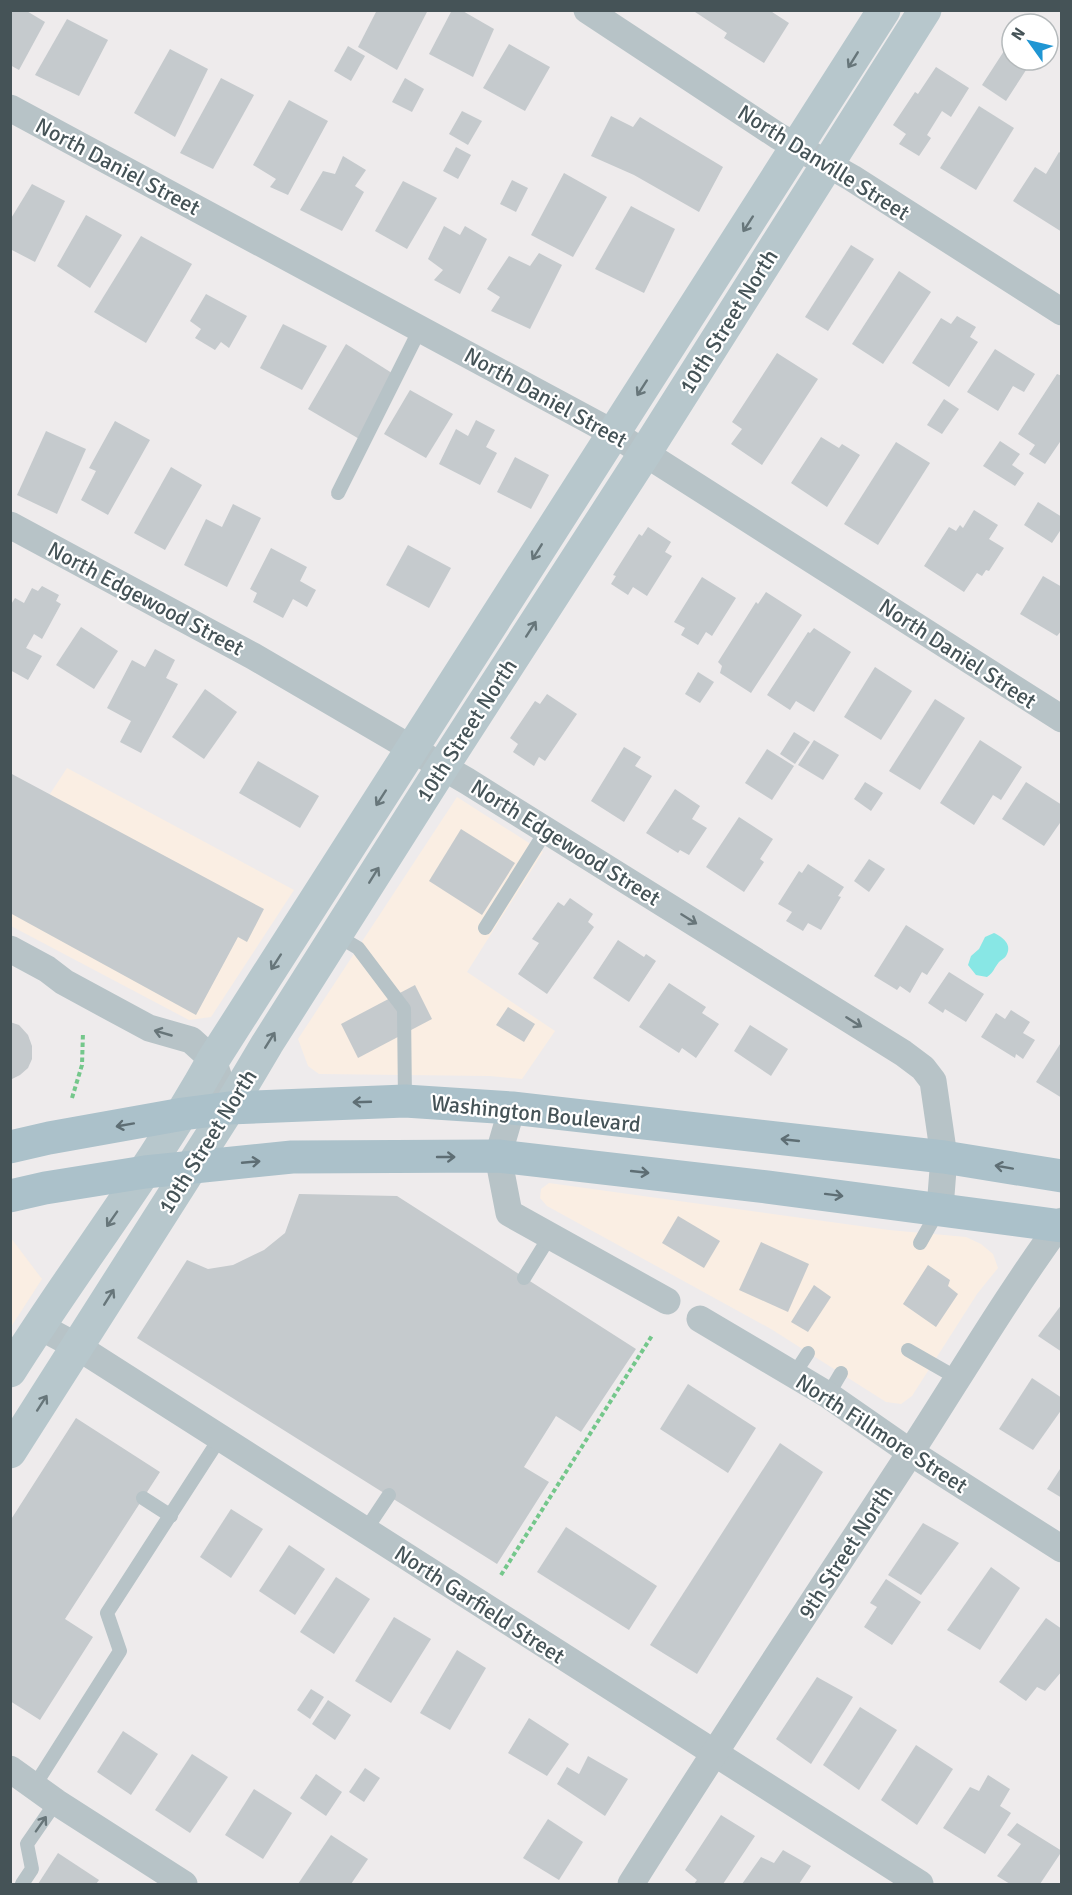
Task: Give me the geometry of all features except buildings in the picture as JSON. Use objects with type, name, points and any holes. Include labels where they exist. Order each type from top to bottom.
[{"type":"main road","name":"10th Street North","points":[[10,1371],[183,1114],[213,1060],[884,10]]},
{"type":"main road","name":"10th Street North","points":[[10,1452],[193,1166],[442,766],[645,453],[925,10]]},
{"type":"main road","name":"Washington Boulevard","points":[[10,1147],[183,1114],[229,1108],[405,1101],[512,1108],[944,1157],[1062,1176]]},
{"type":"main road","points":[[10,1196],[145,1172],[292,1157],[498,1156],[1060,1224]]},
{"type":"street","name":"North Danville Street","points":[[587,10],[798,147],[1062,312]]},
{"type":"street","name":"North Daniel Street","points":[[10,108],[613,433],[1062,719]]},
{"type":"street","name":"North Edgewood Street","points":[[10,525],[253,656],[413,748],[923,1068],[933,1081],[944,1157],[940,1208]]},
{"type":"street","points":[[10,949],[47,969],[64,982],[149,1028],[192,1040],[213,1060],[229,1108]]},
{"type":"street","points":[[512,1108],[498,1156],[509,1213],[666,1301]]},
{"type":"street","name":"9th Street North","points":[[631,1884],[713,1753],[1019,1281],[1060,1224]]},
{"type":"street","name":"North Fillmore Street","points":[[700,1319],[793,1376],[835,1384],[910,1452],[1062,1549]]},
{"type":"street","name":"North Garfield Street","points":[[39,1326],[78,1347],[920,1884]]},
{"type":"street","points":[[10,1769],[177,1882]]},
{"type":"lane","points":[[338,493],[420,329]]},
{"type":"lane","points":[[485,928],[547,830]]},
{"type":"lane","points":[[336,935],[358,948],[405,1009],[405,1101]]},
{"type":"lane","points":[[920,1243],[940,1208]]},
{"type":"lane","points":[[524,1278],[550,1236]]},
{"type":"lane","points":[[908,1350],[957,1378]]},
{"type":"lane","points":[[793,1376],[808,1353]]},
{"type":"lane","points":[[35,1785],[120,1651],[107,1613],[220,1438]]},
{"type":"lane","points":[[365,1531],[389,1495]]},
{"type":"lane","points":[[143,1498],[171,1516]]},
{"type":"lane","points":[[22,1884],[32,1869],[27,1844],[56,1802]]},
{"type":"path","points":[[72,1098],[82,1065],[83,1032]]},
{"type":"path","points":[[501,1575],[653,1334]]},
{"type":"shaded area","points":[[67,768],[294,890],[211,1017],[189,1020],[11,926],[11,865]]},
{"type":"shaded area","points":[[457,797],[543,852],[467,972],[555,1031],[522,1079],[490,1076],[319,1074],[308,1066],[298,1039]]},
{"type":"shaded area","points":[[549,1183],[889,1230],[966,1237],[981,1244],[993,1254],[998,1268],[977,1294],[912,1396],[901,1404],[886,1402],[771,1329],[547,1206],[540,1198],[541,1189]]},
{"type":"shaded area","points":[[11,1238],[42,1279],[11,1327]]},
{"type":"water","points":[[994,933],[1006,942],[1008,952],[987,977],[976,975],[968,965],[971,956],[979,949],[985,937]]}]
